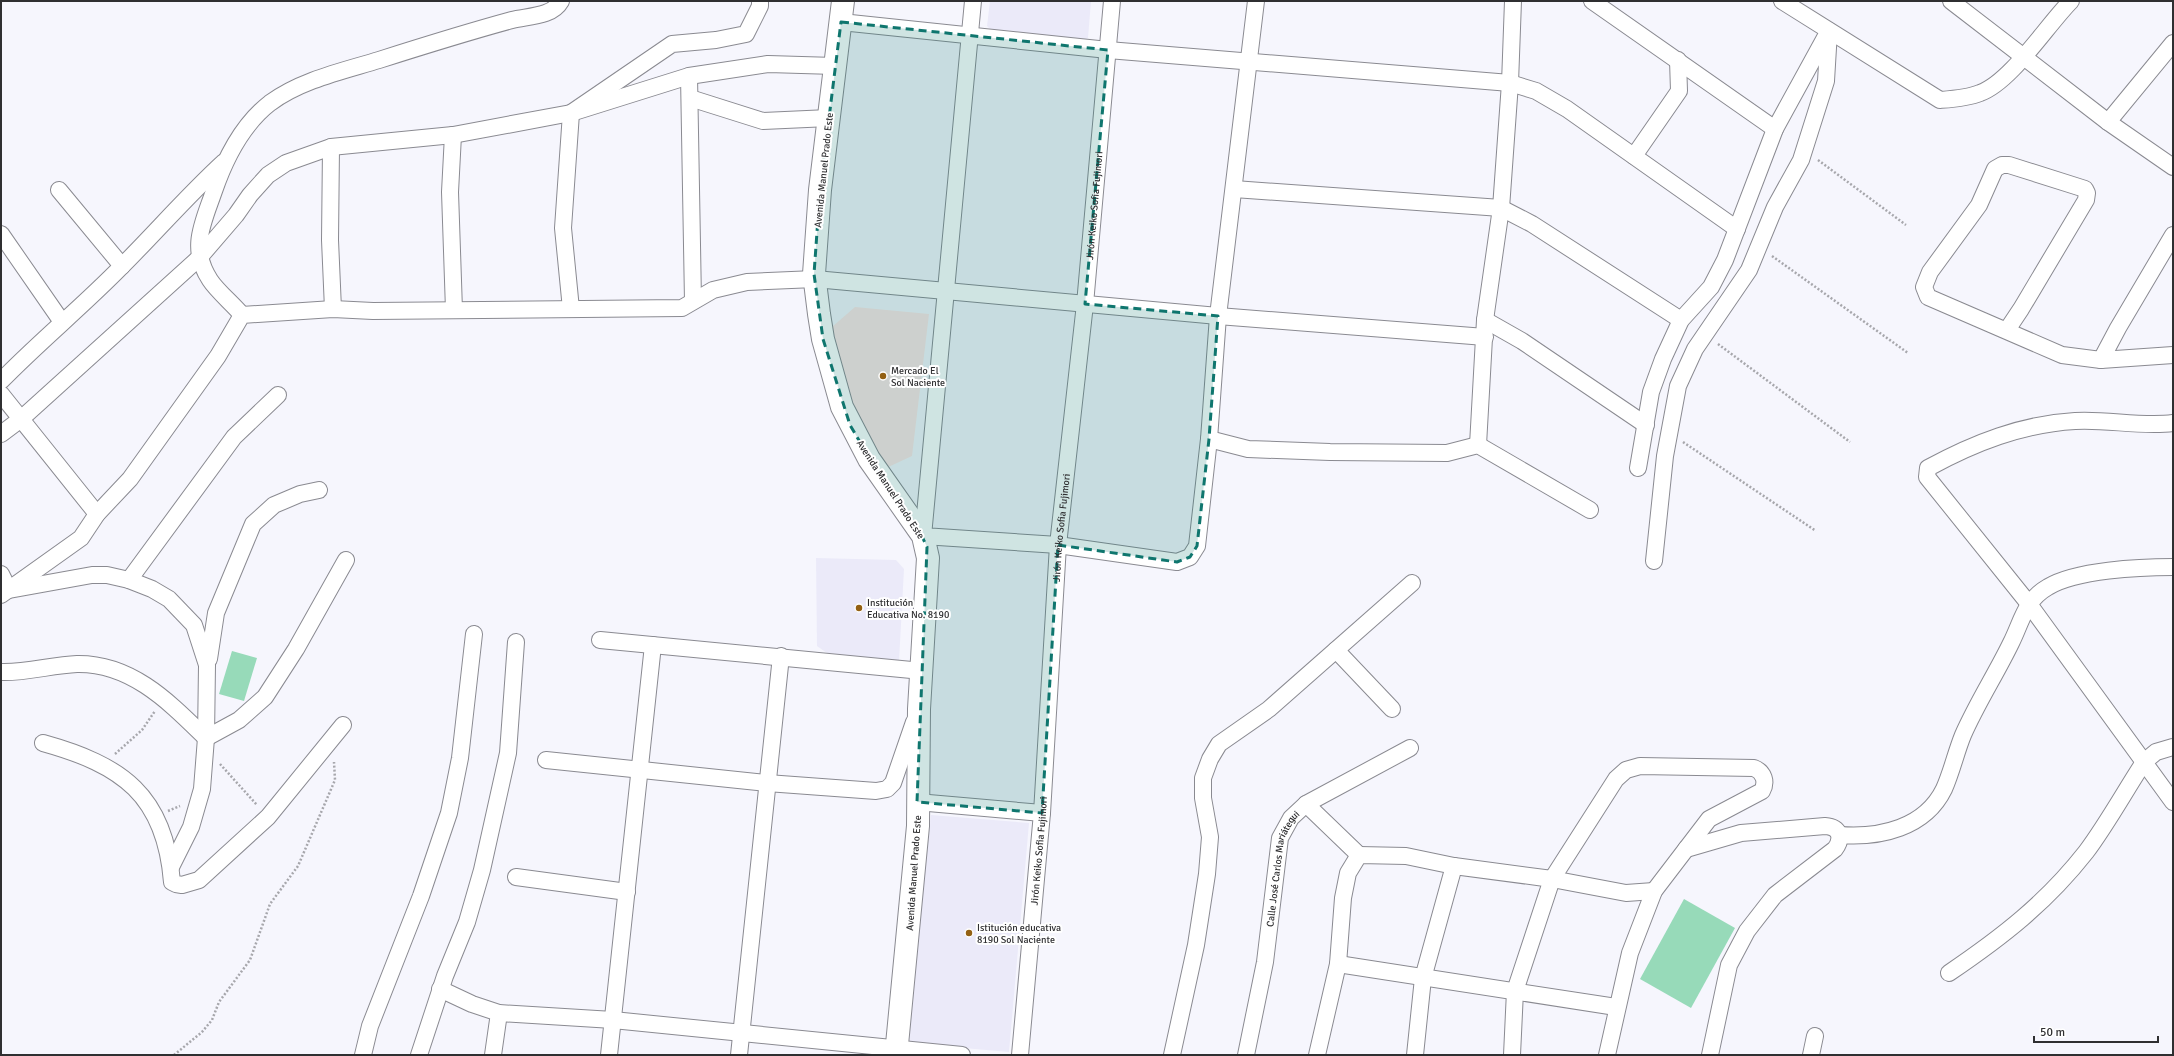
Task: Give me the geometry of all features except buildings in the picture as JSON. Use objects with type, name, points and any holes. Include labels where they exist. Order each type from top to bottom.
[{"type":"street","points":[[242,315],[210,280],[199,258],[200,234],[218,180],[229,157],[251,121],[270,103],[295,88],[420,47],[512,20],[546,13],[555,9],[561,1]]},
{"type":"street","points":[[571,113],[672,44],[716,40],[746,34],[760,6],[760,1]]},
{"type":"street","points":[[973,1],[923,536],[1058,545],[1177,562],[1190,557],[1197,546],[1209,439],[1218,316],[1250,63],[1256,1]]},
{"type":"street","name":"Jirón Keiko Sofia Fujimori","points":[[1020,1055],[1042,813],[1058,545],[1085,304],[1112,1]]},
{"type":"street","points":[[1478,445],[1485,320],[1501,208],[1514,1]]},
{"type":"street","points":[[1592,1],[1775,129]]},
{"type":"street","points":[[1782,1],[1801,6],[1828,31],[1940,100],[1981,93],[2002,78],[2024,57],[2071,1]]},
{"type":"street","points":[[1951,1],[2108,122],[2173,167]]},
{"type":"street","points":[[842,12],[970,35],[1108,50],[1250,63],[1510,83],[1536,91],[1567,109],[1738,229]]},
{"type":"street","name":"Avenida Manuel Prado Este","points":[[842,12],[820,190],[815,279],[823,339],[842,407],[869,459],[923,536],[928,558],[919,709],[917,834],[896,1052]]},
{"type":"street","points":[[1638,468],[1651,392],[1663,359],[1681,320],[1711,287],[1725,260],[1775,129],[1828,31]]},
{"type":"street","points":[[1654,561],[1665,456],[1678,386],[1695,349],[1704,334],[1748,270],[1775,207],[1801,160],[1826,81],[1828,31]]},
{"type":"street","points":[[2108,122],[2173,43]]},
{"type":"street","points":[[1634,156],[1679,91],[1678,60]]},
{"type":"street","points":[[1,434],[21,419],[199,258],[268,175],[286,163],[331,147],[453,135],[571,113],[689,76],[768,64],[835,66]]},
{"type":"street","points":[[689,76],[693,301]]},
{"type":"street","points":[[690,98],[763,121],[829,118]]},
{"type":"street","points":[[571,113],[563,228],[571,309]]},
{"type":"street","points":[[453,135],[450,192],[454,310]]},
{"type":"street","points":[[331,147],[330,240],[333,309]]},
{"type":"street","points":[[1,381],[122,266],[202,182],[229,157]]},
{"type":"street","points":[[2007,330],[2021,310],[2086,200],[2087,192],[2085,189],[2009,165],[2002,165],[1995,169],[1979,205],[1930,272],[1924,287],[1928,297],[2062,355],[2101,360],[2173,355]]},
{"type":"street","points":[[1234,189],[1501,208],[1532,224],[1681,320]]},
{"type":"street","points":[[59,190],[122,266]]},
{"type":"street","points":[[1,234],[62,322]]},
{"type":"street","points":[[2101,360],[2121,322],[2173,235]]},
{"type":"street","points":[[242,315],[333,309],[373,311],[682,308],[713,290],[747,282],[815,279],[1218,316],[1485,338]]},
{"type":"street","points":[[5,592],[81,538],[97,514],[130,479],[218,356],[242,315]]},
{"type":"street","points":[[1485,320],[1522,341],[1646,425]]},
{"type":"street","points":[[1,394],[97,514]]},
{"type":"street","points":[[129,580],[234,437],[278,395]]},
{"type":"street","points":[[2173,423],[2075,421],[2008,432],[1960,451],[1928,468],[1927,477],[2029,604],[2173,802]]},
{"type":"street","points":[[1209,439],[1248,449],[1330,452],[1447,453],[1478,445],[1590,510]]},
{"type":"street","points":[[171,867],[192,827],[202,789],[206,738],[207,665],[216,613],[253,524],[274,505],[300,494],[319,490]]},
{"type":"street","points":[[206,738],[239,720],[265,697],[296,649],[346,560]]},
{"type":"street","points":[[1840,835],[1858,836],[1894,830],[1911,823],[1934,804],[1943,789],[1964,734],[2002,661],[2022,614],[2029,604],[2048,587],[2071,578],[2117,570],[2173,567]]},
{"type":"street","points":[[1,574],[5,592]]},
{"type":"street","points":[[5,592],[92,575],[107,575],[129,580],[152,589],[169,599],[183,612],[194,625],[207,665]]},
{"type":"street","points":[[1172,1055],[1196,945],[1207,874],[1210,837],[1203,792],[1203,778],[1210,759],[1219,744],[1269,709],[1412,583]]},
{"type":"street","points":[[363,1055],[370,1026],[421,896],[449,813],[460,758],[474,634]]},
{"type":"street","points":[[600,640],[781,656],[922,671]]},
{"type":"street","points":[[419,1055],[440,989],[466,922],[492,825],[508,753],[516,642]]},
{"type":"street","points":[[610,1055],[653,645]]},
{"type":"street","points":[[1336,650],[1392,709]]},
{"type":"street","points":[[739,1055],[781,656]]},
{"type":"street","points":[[1,672],[78,664],[104,667],[121,672],[165,698],[206,738]]},
{"type":"street","points":[[546,760],[767,783],[876,791],[886,789],[893,783],[919,709]]},
{"type":"street","points":[[43,743],[78,753],[135,787],[153,809],[163,832],[171,867],[172,882],[176,884],[200,880],[268,817],[343,725]]},
{"type":"street","points":[[1949,973],[2002,936],[2045,899],[2086,851],[2144,762],[2156,752],[2173,747]]},
{"type":"street","name":"Calle José Carlos Mariátegui","points":[[1246,1055],[1265,962],[1280,838],[1291,818],[1306,804],[1410,748]]},
{"type":"street","points":[[1512,1055],[1515,991],[1552,879],[1616,779],[1626,770],[1640,766],[1754,768],[1759,770],[1765,779],[1762,791],[1709,819],[1654,892],[1630,953],[1616,1007],[1607,1055]]},
{"type":"street","points":[[917,802],[1042,813]]},
{"type":"street","points":[[1306,804],[1359,855],[1406,856],[1454,866],[1552,879],[1626,893],[1654,892]]},
{"type":"street","points":[[1686,849],[1741,833],[1825,826],[1836,828],[1840,835],[1840,841],[1835,849],[1775,895],[1747,931],[1729,965],[1710,1055]]},
{"type":"street","points":[[1318,1055],[1338,964],[1343,898],[1348,873],[1359,855]]},
{"type":"street","points":[[1415,1055],[1424,978],[1454,866]]},
{"type":"street","points":[[516,877],[627,892]]},
{"type":"street","points":[[1338,964],[1616,1007]]},
{"type":"street","points":[[440,989],[472,1004],[500,1013],[613,1020],[741,1033],[896,1052],[962,1055]]},
{"type":"street","points":[[493,1055],[500,1013]]},
{"type":"street","points":[[1810,1055],[1815,1036]]},
{"type":"path","points":[[1805,150],[1906,225]]},
{"type":"path","points":[[1759,246],[1908,353]]},
{"type":"path","points":[[1704,334],[1850,442]]},
{"type":"path","points":[[1669,433],[1816,531]]},
{"type":"path","points":[[102,766],[142,730],[165,698]]},
{"type":"path","points":[[174,1055],[202,1032],[212,1020],[220,1002],[250,960],[270,904],[298,866],[336,780],[334,763],[323,749]]},
{"type":"path","points":[[205,754],[222,765],[268,817]]},
{"type":"highlighted area","points":[[841,22],[1108,50],[1085,304],[1218,316],[1209,439],[1197,546],[1190,557],[1177,562],[1058,545],[1042,813],[917,802],[927,547],[917,526],[884,483],[850,425],[823,339],[814,274],[820,190]]},
{"type":"shaded area","points":[[990,1],[1091,1],[1088,38],[1081,42],[993,32],[987,26]]},
{"type":"shaded area","name":"Mercado El Sol Naciente","points":[[855,307],[929,314],[912,456],[884,469],[858,425],[832,327]]},
{"type":"shaded area","name":"Institución Educativa No. 8190","points":[[816,558],[896,560],[904,569],[899,661],[827,653],[817,646]]},
{"type":"shaded area","name":"Istitución educativa 8190 Sol Naciente","points":[[931,815],[1029,823],[1009,1052],[907,1043]]},
{"type":"green space","points":[[232,651],[257,658],[244,701],[219,694]]},
{"type":"green space","points":[[1684,899],[1735,928],[1691,1008],[1640,979]]},
{"type":"place","name":"Mercado El Sol Naciente","points":[[883,376]]},
{"type":"place","name":"Institución Educativa No. 8190","points":[[859,608]]},
{"type":"place","name":"Istitución educativa 8190 Sol Naciente","points":[[969,933]]}]
